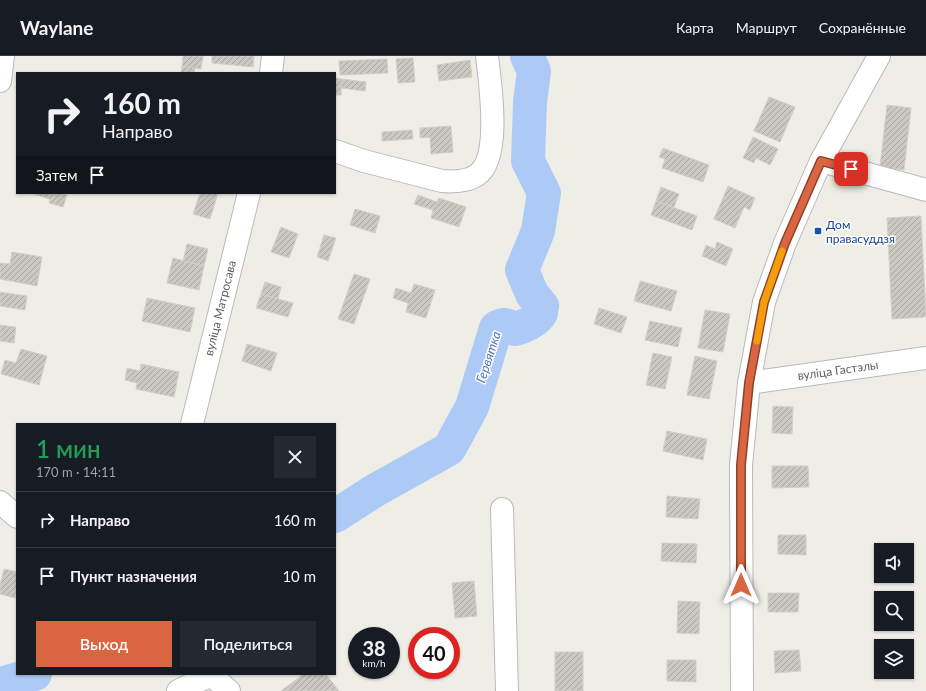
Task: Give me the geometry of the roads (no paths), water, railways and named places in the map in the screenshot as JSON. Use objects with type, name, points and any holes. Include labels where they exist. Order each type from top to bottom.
[{"type":"street","points":[[0,81],[3,56]]},
{"type":"street","points":[[271,72],[273,56]]},
{"type":"street","points":[[336,152],[442,182],[469,180],[477,175],[486,165],[492,138],[492,100],[487,56]]},
{"type":"street","points":[[742,691],[741,465],[749,383],[764,302],[785,243],[821,161],[879,56]]},
{"type":"street","points":[[821,161],[926,190]]},
{"type":"street","name":"вуліца Матросава","points":[[192,423],[249,194]]},
{"type":"street","name":"вуліца Гастэлы","points":[[749,383],[926,358]]},
{"type":"street","points":[[0,502],[16,515]]},
{"type":"street","points":[[502,509],[507,691]]},
{"type":"street","points":[[178,691],[205,678],[204,675]]},
{"type":"street","points":[[211,675],[229,691]]},
{"type":"waterway","name":"Гервятка","points":[[336,515],[374,491],[449,449],[472,407],[496,328],[503,325],[515,329],[533,321],[541,313],[542,306],[532,294],[522,270],[538,231],[544,193],[528,161],[530,102],[534,71],[527,56]]},
{"type":"waterway","name":"Гервятка","points":[[0,687],[7,682],[32,675]]},
{"type":"place","name":"Дом правасуддзя","points":[[818,231]]}]
